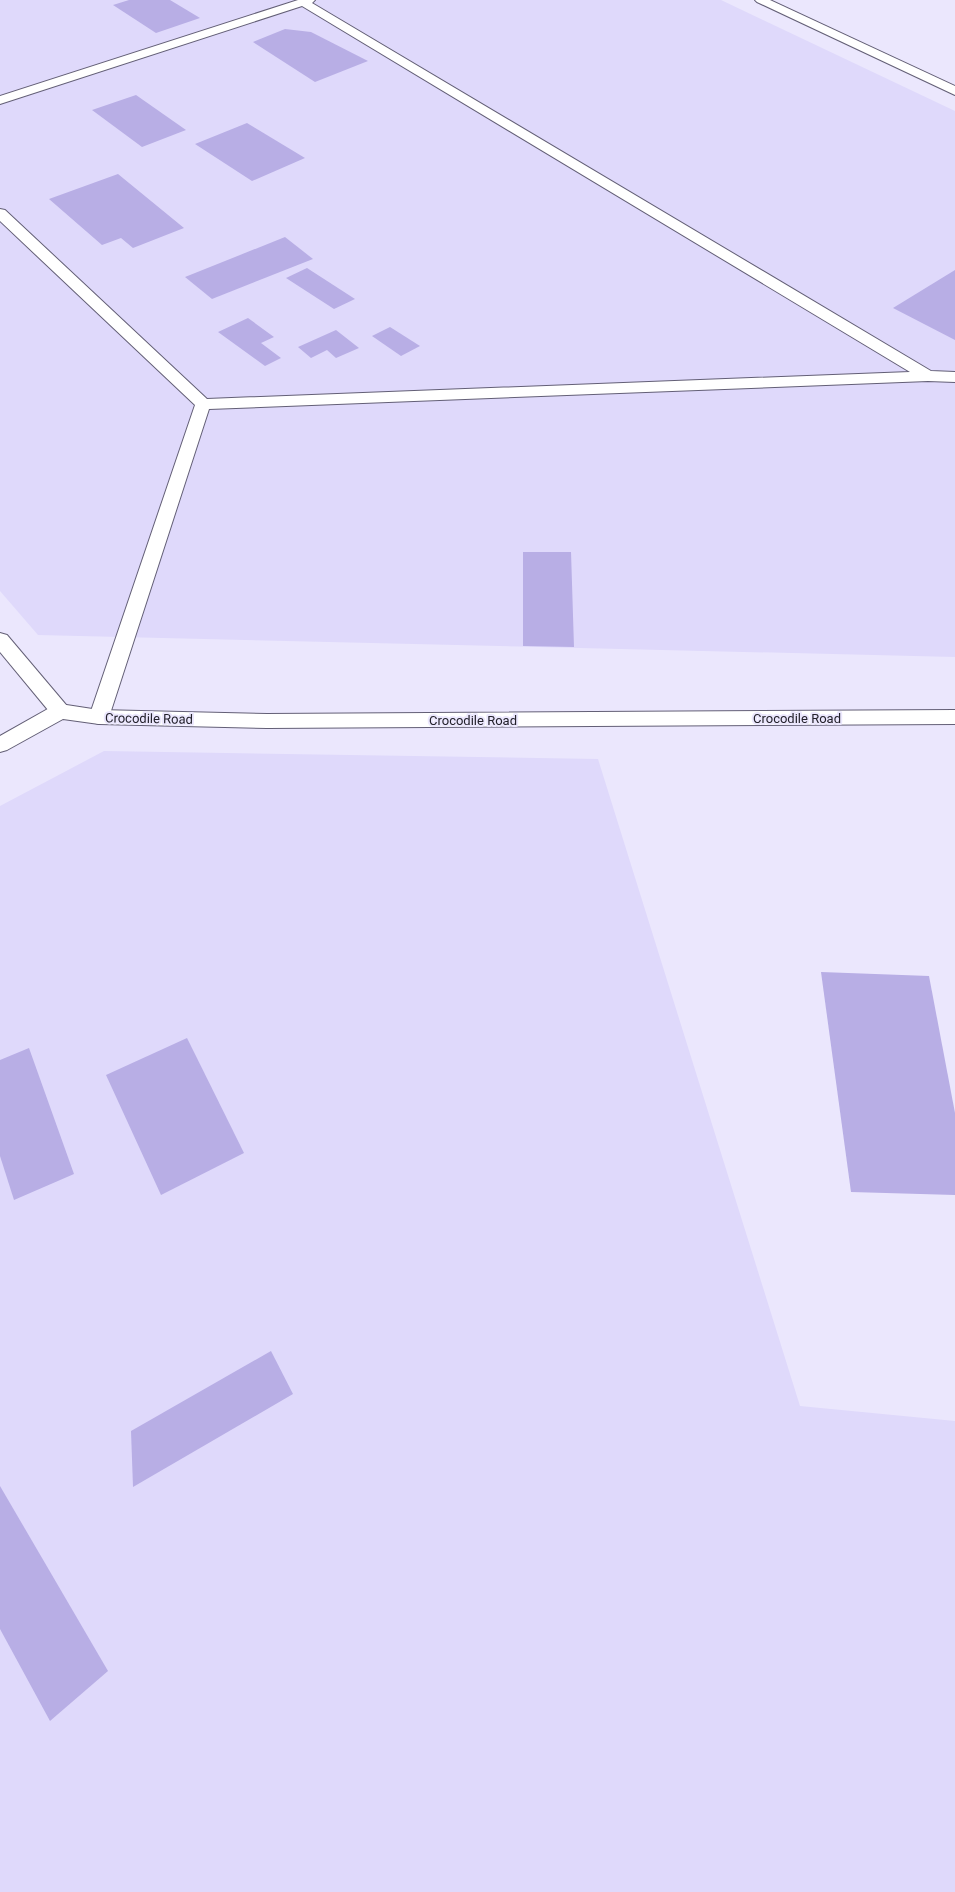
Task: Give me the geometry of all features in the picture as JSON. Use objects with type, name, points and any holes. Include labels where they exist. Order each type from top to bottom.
[{"type":"street","points":[[761,0],[955,91]]},
{"type":"street","points":[[0,100],[306,1],[928,376]]},
{"type":"street","points":[[0,212],[203,404],[928,376],[955,377]]},
{"type":"street","points":[[99,717],[203,404]]},
{"type":"street","points":[[0,640],[60,711],[0,745]]},
{"type":"street","name":"Crocodile Road","points":[[60,711],[99,717],[267,721],[955,717]]},
{"type":"shaded area","points":[[0,0],[721,0],[955,111],[955,657],[38,635],[0,591]]},
{"type":"shaded area","points":[[104,751],[598,759],[800,1406],[955,1421],[955,1892],[0,1892],[0,806]]},
{"type":"building","points":[[129,0],[170,0],[200,18],[156,33],[113,5]]},
{"type":"building","points":[[285,29],[311,32],[368,61],[315,82],[253,42]]},
{"type":"building","points":[[136,95],[186,130],[142,147],[92,110]]},
{"type":"building","points":[[247,123],[305,158],[252,181],[195,144]]},
{"type":"building","points":[[118,174],[184,228],[133,248],[121,238],[102,245],[49,199]]},
{"type":"building","points":[[285,237],[313,259],[212,299],[185,277]]},
{"type":"building","points":[[307,268],[355,299],[334,309],[286,278]]},
{"type":"building","points":[[955,270],[955,340],[893,308]]},
{"type":"building","points":[[248,318],[274,337],[261,343],[281,358],[265,366],[218,332]]},
{"type":"building","points":[[390,327],[420,346],[401,356],[372,336]]},
{"type":"building","points":[[336,330],[359,348],[336,358],[327,350],[311,358],[298,347]]},
{"type":"building","points":[[523,552],[571,552],[574,647],[523,646]]},
{"type":"building","points":[[821,972],[929,976],[955,1113],[955,1195],[851,1192]]},
{"type":"building","points":[[187,1038],[244,1153],[161,1195],[106,1075]]},
{"type":"building","points":[[29,1048],[74,1174],[14,1200],[0,1156],[0,1060]]},
{"type":"building","points":[[271,1351],[293,1394],[133,1487],[131,1431]]},
{"type":"building","points":[[0,1486],[108,1671],[50,1721],[0,1629]]}]
